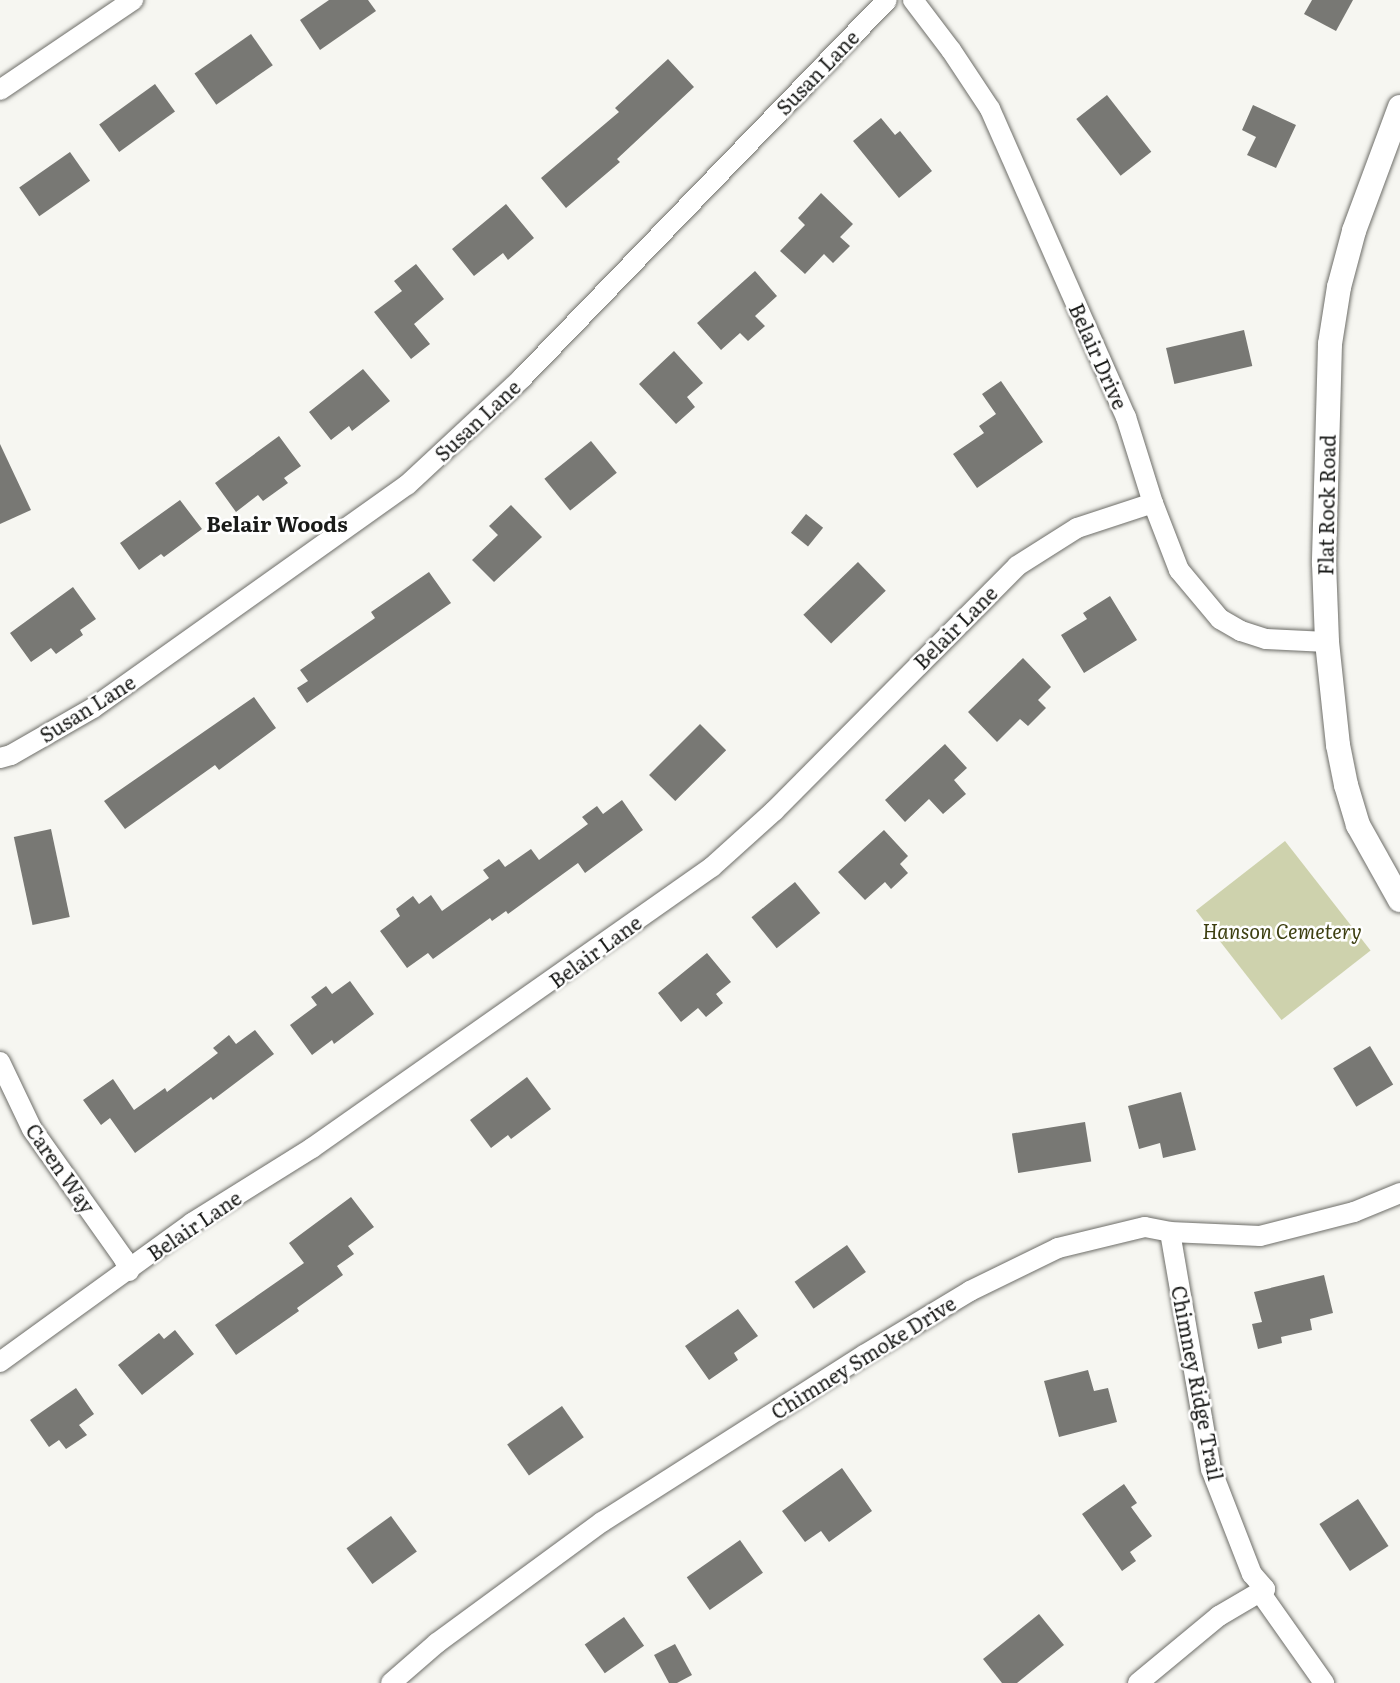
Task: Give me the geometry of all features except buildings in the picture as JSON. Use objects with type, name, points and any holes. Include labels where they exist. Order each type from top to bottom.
[{"type":"street","points":[[0,90],[133,0]]},
{"type":"street","name":"Susan Lane","points":[[0,758],[93,708],[407,484],[522,378],[887,0]]},
{"type":"street","name":"Belair Drive","points":[[913,0],[951,50],[990,109],[1126,417],[1153,503],[1179,570],[1220,619],[1241,631],[1266,639],[1327,642]]},
{"type":"street","name":"Flat Rock Road","points":[[1400,106],[1354,231],[1339,287],[1330,344],[1324,563],[1327,642],[1338,745],[1346,785],[1358,825],[1400,900]]},
{"type":"street","name":"Belair Lane","points":[[0,1362],[129,1271],[192,1223],[331,1135],[712,867],[774,811],[926,655],[1017,566],[1077,528],[1153,503]]},
{"type":"street","name":"Caren Way","points":[[0,1062],[32,1129],[124,1259],[129,1271]]},
{"type":"street","name":"Chimney Smoke Drive","points":[[391,1683],[437,1642],[602,1522],[864,1355],[970,1292],[1058,1248],[1145,1227],[1170,1232],[1260,1236],[1354,1212],[1400,1193]]},
{"type":"street","name":"Chimney Ridge Trail","points":[[1170,1232],[1211,1469],[1252,1574],[1265,1589],[1262,1595],[1324,1683]]},
{"type":"street","points":[[1138,1683],[1219,1616],[1265,1589]]},
{"type":"green space","name":"Hanson Cemetery","points":[[1285,841],[1371,951],[1282,1020],[1196,911]]},
{"type":"district","name":"Belair Woods","points":[[277,523]]}]
